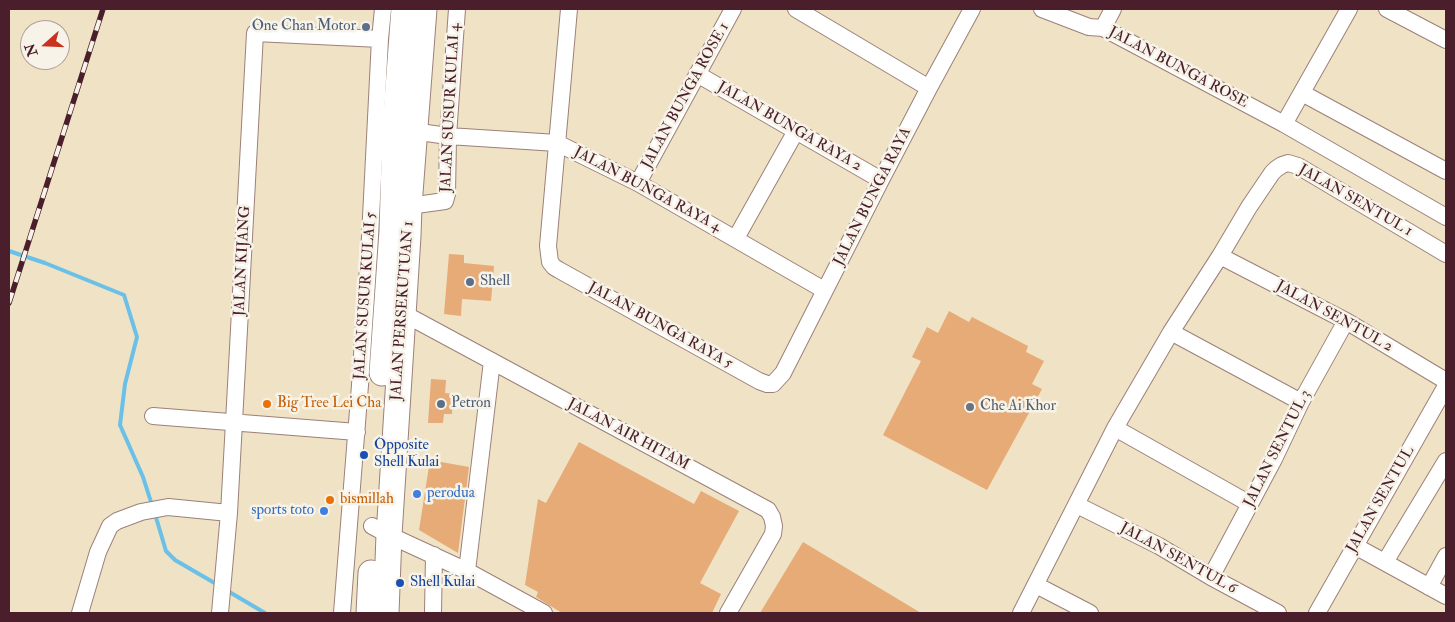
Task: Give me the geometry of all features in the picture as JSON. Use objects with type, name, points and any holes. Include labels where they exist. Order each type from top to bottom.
[{"type":"highway","name":"JALAN PERSEKUTUAN 1","points":[[394,309],[408,236],[409,206],[405,129],[404,9]]},
{"type":"highway","name":"JALAN PERSEKUTUAN 1","points":[[369,613],[381,530],[394,309],[392,231],[405,129],[424,9]]},
{"type":"highway","name":"JALAN PERSEKUTUAN 1","points":[[381,530],[386,613]]},
{"type":"street","name":"JALAN SUSUR KULAI 5","points":[[342,613],[357,432],[383,9]]},
{"type":"street","name":"JALAN SUSUR KULAI 4","points":[[409,206],[445,201],[447,194],[448,136],[457,9]]},
{"type":"street","points":[[557,143],[569,9]]},
{"type":"street","name":"JALAN BUNGA ROSE 1","points":[[638,183],[733,9]]},
{"type":"street","points":[[796,9],[929,88]]},
{"type":"street","name":"JALAN BUNGA RAYA","points":[[773,384],[783,373],[881,180],[972,9]]},
{"type":"street","name":"JALAN BUNGA ROSE","points":[[1042,9],[1088,27],[1103,28],[1284,124]]},
{"type":"street","points":[[1103,28],[1113,9]]},
{"type":"street","points":[[1349,9],[1284,124],[1446,217]]},
{"type":"street","points":[[1387,9],[1446,38]]},
{"type":"street","name":"JALAN KIJANG","points":[[220,613],[229,513],[255,33],[380,39]]},
{"type":"street","name":"JALAN BUNGA RAYA 2","points":[[698,74],[881,180]]},
{"type":"street","points":[[1302,93],[1445,168]]},
{"type":"street","name":"JALAN BUNGA RAYA 4","points":[[405,129],[448,136],[557,143],[638,183],[824,290]]},
{"type":"street","points":[[736,238],[796,131]]},
{"type":"street","name":"JALAN BUNGA RAYA 5","points":[[557,143],[548,246],[550,262],[554,267],[759,381],[773,384]]},
{"type":"street","name":"JALAN SENTUL 1","points":[[1220,256],[1272,173],[1282,164],[1288,163],[1298,166],[1446,254]]},
{"type":"street","points":[[1021,613],[1115,428],[1171,332],[1220,256]]},
{"type":"street","name":"JALAN SENTUL 2","points":[[1220,256],[1346,322],[1446,382]]},
{"type":"street","name":"JALAN AIR HITAM","points":[[394,309],[768,510],[774,526],[773,534],[728,613]]},
{"type":"street","name":"JALAN SENTUL 3","points":[[1210,577],[1346,322]]},
{"type":"street","points":[[1171,332],[1302,402]]},
{"type":"street","points":[[467,571],[492,361]]},
{"type":"street","name":"JALAN SENTUL","points":[[1317,613],[1446,386]]},
{"type":"street","points":[[153,416],[357,432]]},
{"type":"street","points":[[1115,428],[1250,504]]},
{"type":"street","points":[[1385,562],[1446,461]]},
{"type":"street","name":"JALAN SENTUL 6","points":[[1077,505],[1159,546],[1210,577],[1278,613]]},
{"type":"street","points":[[80,613],[104,536],[110,526],[117,521],[168,507],[229,513]]},
{"type":"street","points":[[381,530],[467,571],[544,613]]},
{"type":"street","points":[[1355,546],[1446,596]]},
{"type":"street","points":[[433,613],[434,555]]},
{"type":"street","points":[[1429,587],[1446,556]]},
{"type":"street","points":[[1036,585],[1090,613]]},
{"type":"building","name":"Shell","points":[[449,254],[464,255],[464,263],[494,266],[491,301],[462,299],[461,316],[444,314]]},
{"type":"building","points":[[949,311],[969,322],[972,317],[1028,346],[1026,352],[1044,361],[1032,384],[1042,389],[987,490],[883,435],[921,361],[912,357],[927,327],[938,333]]},
{"type":"building","name":"Petron","points":[[431,379],[446,380],[445,393],[453,394],[452,414],[444,414],[443,423],[428,423]]},
{"type":"building","points":[[579,442],[694,504],[701,491],[739,511],[700,583],[721,594],[712,613],[562,613],[536,597],[538,592],[525,585],[538,499],[546,503]]},
{"type":"building","points":[[430,460],[469,467],[458,553],[419,530]]},
{"type":"building","points":[[803,542],[921,613],[760,613]]},
{"type":"waterway","points":[[9,251],[45,263],[124,295],[137,337],[125,384],[120,425],[143,477],[152,505]]},
{"type":"waterway","points":[[155,514],[166,551],[175,560],[218,585]]},
{"type":"waterway","points":[[226,590],[265,613]]},
{"type":"railway","points":[[9,303],[103,9]]},
{"type":"place","name":"One Chan Motor","points":[[366,27]]},
{"type":"place","name":"Shell","points":[[470,282]]},
{"type":"place","name":"Big Tree Lei Cha","points":[[267,404]]},
{"type":"place","name":"Petron","points":[[441,404]]},
{"type":"place","name":"Che Ai Khor","points":[[970,407]]},
{"type":"place","name":"Opposite Shell Kulai","points":[[364,455]]},
{"type":"place","name":"perodua","points":[[417,494]]},
{"type":"place","name":"bismillah","points":[[330,500]]},
{"type":"place","name":"sports toto","points":[[324,511]]},
{"type":"place","name":"Shell Kulai","points":[[400,583]]}]
